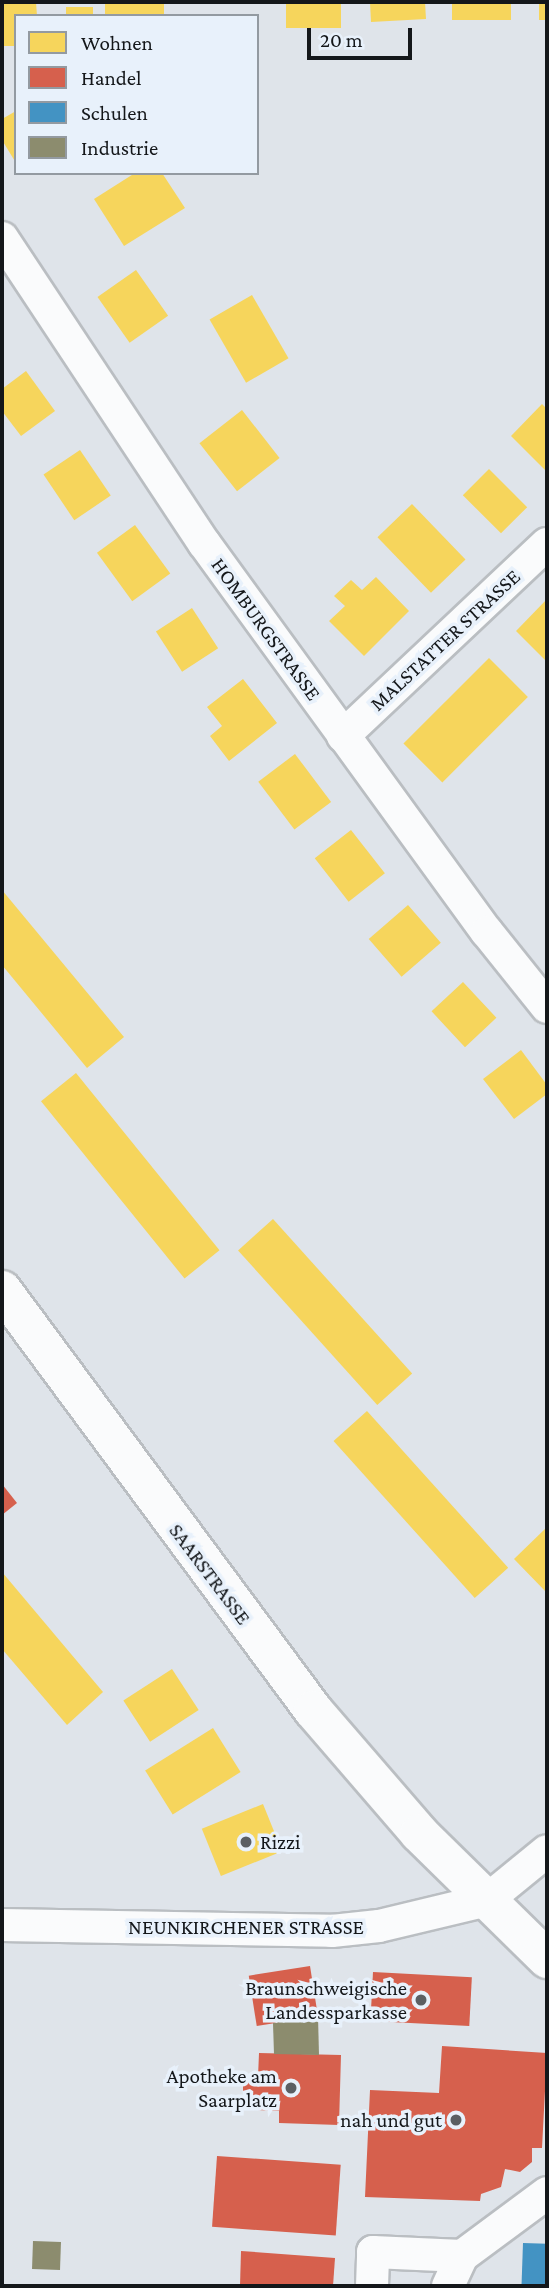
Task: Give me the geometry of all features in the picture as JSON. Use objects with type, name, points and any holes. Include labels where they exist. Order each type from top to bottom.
[{"type":"street","name":"HOMBURGSTRASSE","points":[[2,238],[204,543],[344,736],[547,1007]]},
{"type":"street","name":"MALSTATTER STRASSE","points":[[344,736],[547,544]]},
{"type":"street","name":"SAARSTRASSE","points":[[2,1290],[313,1710],[432,1847],[547,1959]]},
{"type":"street","points":[[487,1900],[547,1851]]},
{"type":"street","name":"NEUNKIRCHENER STRASSE","points":[[2,1925],[332,1931],[379,1926],[487,1900]]},
{"type":"street","points":[[448,2286],[462,2256],[547,2193]]},
{"type":"street","points":[[372,2286],[373,2252],[462,2256]]},
{"type":"building: Wohnen","points":[[2,2],[36,2],[37,14],[14,14],[14,46],[2,46]]},
{"type":"building: Wohnen","points":[[105,2],[164,2],[164,14],[105,14]]},
{"type":"building: Wohnen","points":[[286,2],[341,2],[341,28],[286,28]]},
{"type":"building: Wohnen","points":[[370,2],[425,2],[426,19],[371,22]]},
{"type":"building: Wohnen","points":[[452,2],[511,2],[511,20],[452,20]]},
{"type":"building: Wohnen","points":[[539,2],[547,2],[547,20],[539,20]]},
{"type":"building: Wohnen","points":[[66,7],[93,7],[93,14],[66,14]]},
{"type":"building: Wohnen","points":[[14,112],[14,160],[2,140],[2,119]]},
{"type":"building: Wohnen","points":[[132,175],[163,175],[185,208],[124,246],[94,199]]},
{"type":"building: Wohnen","points":[[136,270],[168,316],[130,343],[97,297]]},
{"type":"building: Wohnen","points":[[252,295],[288,358],[246,383],[210,320]]},
{"type":"building: Wohnen","points":[[26,371],[55,411],[21,436],[2,411],[2,389]]},
{"type":"building: Wohnen","points":[[542,404],[547,409],[547,472],[511,436]]},
{"type":"building: Wohnen","points":[[242,410],[280,458],[237,491],[199,443]]},
{"type":"building: Wohnen","points":[[80,450],[111,496],[74,520],[44,475]]},
{"type":"building: Wohnen","points":[[489,469],[527,507],[501,533],[463,495]]},
{"type":"building: Wohnen","points":[[412,504],[465,559],[431,593],[377,537]]},
{"type":"building: Wohnen","points":[[135,525],[170,574],[132,601],[97,553]]},
{"type":"building: Wohnen","points":[[376,577],[409,611],[364,656],[329,621],[345,606],[334,596],[351,580],[362,590]]},
{"type":"building: Wohnen","points":[[547,599],[547,662],[516,631]]},
{"type":"building: Wohnen","points":[[192,608],[218,648],[182,672],[156,631]]},
{"type":"building: Wohnen","points":[[489,658],[528,697],[442,782],[403,744]]},
{"type":"building: Wohnen","points":[[243,679],[277,723],[229,761],[210,736],[222,726],[207,707]]},
{"type":"building: Wohnen","points":[[295,754],[331,802],[294,830],[258,782]]},
{"type":"building: Wohnen","points":[[351,830],[385,873],[349,902],[315,858]]},
{"type":"building: Wohnen","points":[[2,890],[124,1037],[87,1068],[2,965]]},
{"type":"building: Wohnen","points":[[408,905],[441,943],[402,977],[369,939]]},
{"type":"building: Wohnen","points":[[463,982],[496,1018],[465,1047],[432,1011]]},
{"type":"building: Wohnen","points":[[521,1050],[547,1085],[547,1094],[514,1119],[483,1079]]},
{"type":"building: Wohnen","points":[[76,1073],[219,1250],[185,1279],[41,1101]]},
{"type":"building: Wohnen","points":[[273,1219],[412,1374],[377,1405],[238,1250]]},
{"type":"building: Wohnen","points":[[367,1411],[508,1568],[475,1598],[334,1441]]},
{"type":"building: Wohnen","points":[[547,1527],[547,1593],[514,1559]]},
{"type":"building: Wohnen","points":[[2,1572],[103,1692],[67,1725],[2,1649]]},
{"type":"building: Wohnen","points":[[172,1669],[199,1710],[150,1742],[123,1701]]},
{"type":"building: Wohnen","points":[[213,1728],[241,1772],[173,1814],[145,1770]]},
{"type":"building: Wohnen","points":[[263,1804],[282,1851],[221,1876],[202,1829]]},
{"type":"building: Handel","points":[[2,1484],[17,1503],[2,1515]]},
{"type":"building: Handel","points":[[310,1966],[318,2016],[257,2026],[249,1976]]},
{"type":"building: Handel","name":"Braunschweigische Landessparkasse","points":[[373,1972],[472,1977],[469,2026],[370,2021]]},
{"type":"building: Handel","name":"nah und gut","points":[[442,2046],[547,2053],[542,2148],[532,2148],[532,2162],[520,2172],[505,2169],[501,2187],[481,2194],[480,2201],[365,2197],[370,2090],[439,2093]]},
{"type":"building: Handel","name":"Apotheke am Saarplatz","points":[[259,2053],[341,2055],[339,2125],[279,2123],[279,2111],[257,2110],[257,2100],[243,2099],[243,2076],[258,2077]]},
{"type":"building: Handel","points":[[217,2156],[341,2165],[336,2235],[212,2227]]},
{"type":"building: Handel","points":[[241,2251],[335,2258],[333,2286],[240,2286]]},
{"type":"building: Schulen","points":[[523,2243],[547,2244],[546,2286],[521,2286]]},
{"type":"building: Industrie","points":[[318,2016],[319,2055],[274,2054],[273,2023]]},
{"type":"building: Industrie","points":[[33,2241],[61,2242],[60,2270],[32,2269]]},
{"type":"place","name":"Rizzi","points":[[246,1842]]},
{"type":"place","name":"Braunschweigische Landessparkasse","points":[[421,2000]]},
{"type":"place","name":"Apotheke am Saarplatz","points":[[291,2088]]},
{"type":"place","name":"nah und gut","points":[[456,2120]]}]
